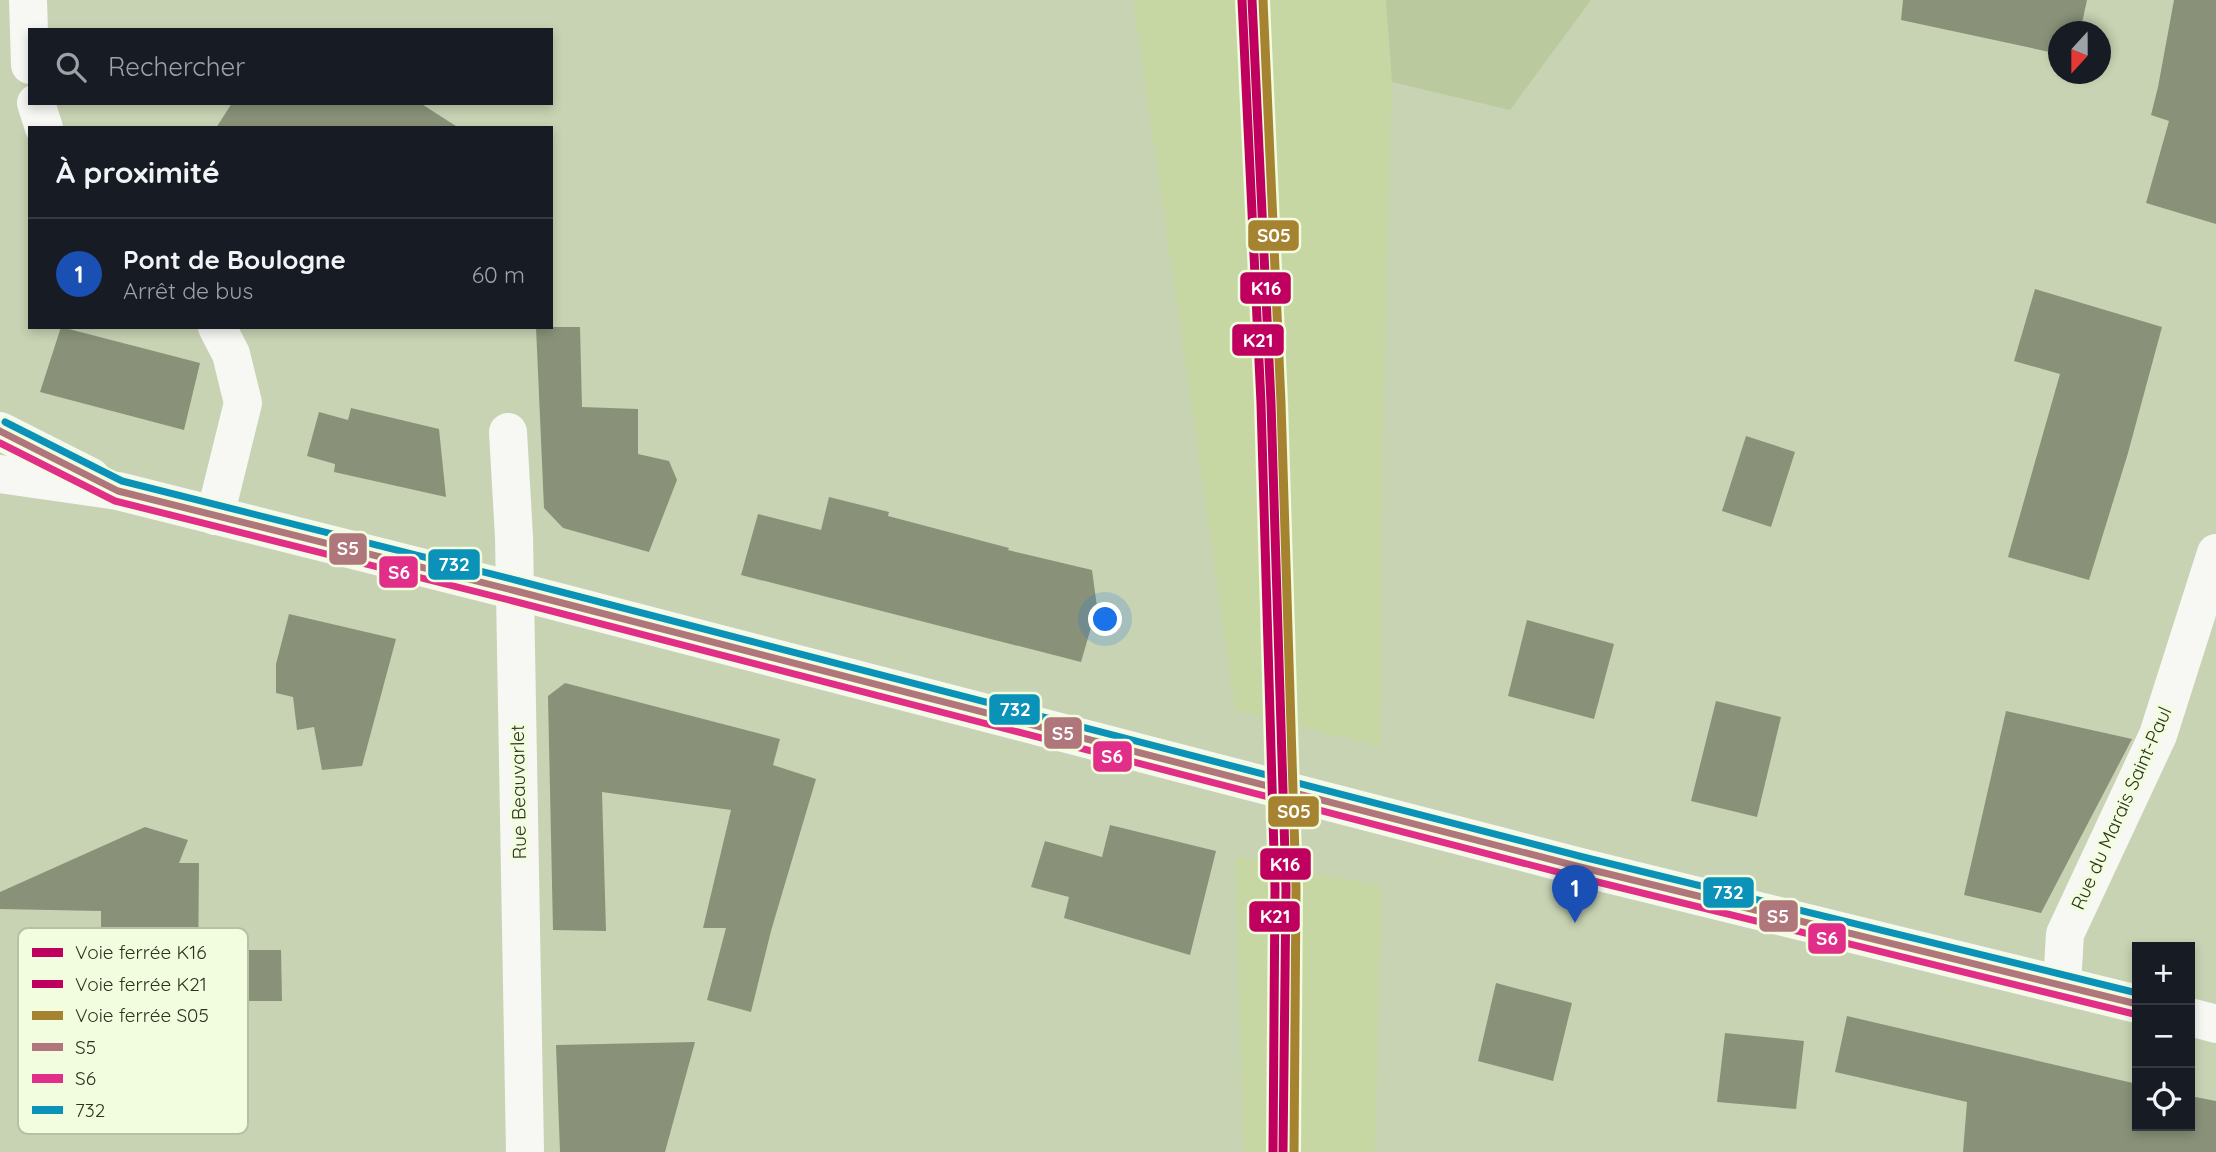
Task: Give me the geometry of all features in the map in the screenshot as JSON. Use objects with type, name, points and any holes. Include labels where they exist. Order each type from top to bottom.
[{"type":"main road","points":[[28,0],[29,28]]},
{"type":"main road","points":[[37,105],[43,126]]},
{"type":"main road","points":[[215,516],[243,403],[231,354],[218,329]]},
{"type":"main road","points":[[0,431],[118,491]]},
{"type":"main road","name":"Rue Beauvarlet","points":[[508,432],[516,591],[525,1152]]},
{"type":"main road","points":[[0,474],[118,491],[516,591],[1580,867],[2132,1003]]},
{"type":"main road","name":"Rue du Marais Saint-Paul","points":[[2062,985],[2065,934],[2158,735],[2216,553]]},
{"type":"main road","points":[[2195,1018],[2216,1024]]},
{"type":"shaded area","points":[[1133,0],[1386,0],[1392,82],[1383,430],[1380,747],[1235,710]]},
{"type":"shaded area","points":[[1386,0],[1591,0],[1510,110],[1392,82]]},
{"type":"shaded area","points":[[1235,856],[1382,886],[1375,1152],[1244,1152]]},
{"type":"building","points":[[1903,0],[2087,0],[2082,21],[2048,21],[2048,52],[1901,20]]},
{"type":"building","points":[[2174,0],[2216,0],[2216,224],[2146,203],[2169,121],[2151,115]]},
{"type":"building","points":[[231,105],[423,105],[456,126],[217,126]]},
{"type":"building","points":[[2035,289],[2162,327],[2128,453],[2089,580],[2008,557],[2060,374],[2014,361]]},
{"type":"building","points":[[580,327],[582,407],[638,409],[638,454],[669,461],[677,480],[649,552],[563,528],[544,508],[536,329]]},
{"type":"building","points":[[60,329],[200,363],[184,430],[40,392]]},
{"type":"building","points":[[351,408],[439,429],[446,497],[334,472],[335,464],[307,456],[319,412],[348,420]]},
{"type":"building","points":[[1746,436],[1795,452],[1771,527],[1722,511]]},
{"type":"building","points":[[829,497],[889,512],[888,516],[1009,548],[1008,550],[1092,570],[1097,607],[1081,662],[741,575],[758,514],[821,530]]},
{"type":"building","points":[[289,614],[396,639],[362,766],[322,770],[314,727],[297,730],[293,697],[276,693],[276,664]]},
{"type":"building","points":[[1527,620],[1614,644],[1594,719],[1508,696]]},
{"type":"building","points":[[565,683],[780,739],[773,765],[816,779],[771,931],[751,1012],[707,1000],[726,928],[703,928],[731,810],[602,792],[606,931],[553,930],[548,696]]},
{"type":"building","points":[[1716,701],[1781,717],[1757,817],[1691,801]]},
{"type":"building","points":[[2006,711],[2132,739],[2041,913],[1964,895]]},
{"type":"building","points":[[1110,825],[1216,851],[1190,955],[1064,918],[1069,897],[1031,887],[1045,841],[1102,857]]},
{"type":"building","points":[[145,827],[188,840],[179,863],[199,863],[198,928],[101,928],[101,911],[0,909],[0,892]]},
{"type":"building","points":[[248,950],[281,950],[282,1001],[248,1001]]},
{"type":"building","points":[[1496,983],[1572,1003],[1553,1081],[1478,1061]]},
{"type":"building","points":[[1847,1016],[2132,1083],[2132,1131],[2195,1131],[2195,1097],[2216,1101],[2216,1152],[1963,1152],[1967,1102],[1835,1072]]},
{"type":"building","points":[[1725,1033],[1804,1041],[1796,1109],[1717,1102]]},
{"type":"building","points":[[695,1042],[665,1152],[560,1152],[556,1045]]},
{"type":"rail line","name":"K21","points":[[1242,0],[1261,403],[1275,888],[1273,1152]]},
{"type":"rail line","name":"K16","points":[[1252,0],[1271,403],[1286,888],[1283,1152]]},
{"type":"rail line","name":"S05","points":[[1263,0],[1281,403],[1296,888],[1294,1152]]},
{"type":"transit line","name":"732","points":[[5,422],[122,481],[519,581],[1583,857],[2132,992]]},
{"type":"transit line","name":"S5","points":[[0,431],[118,491],[516,591],[1580,867],[2132,1003]]},
{"type":"transit line","name":"S6","points":[[0,443],[115,501],[513,601],[1577,877],[2132,1014]]},
{"type":"place","name":"Pont de Boulogne","points":[[1575,923]]}]
